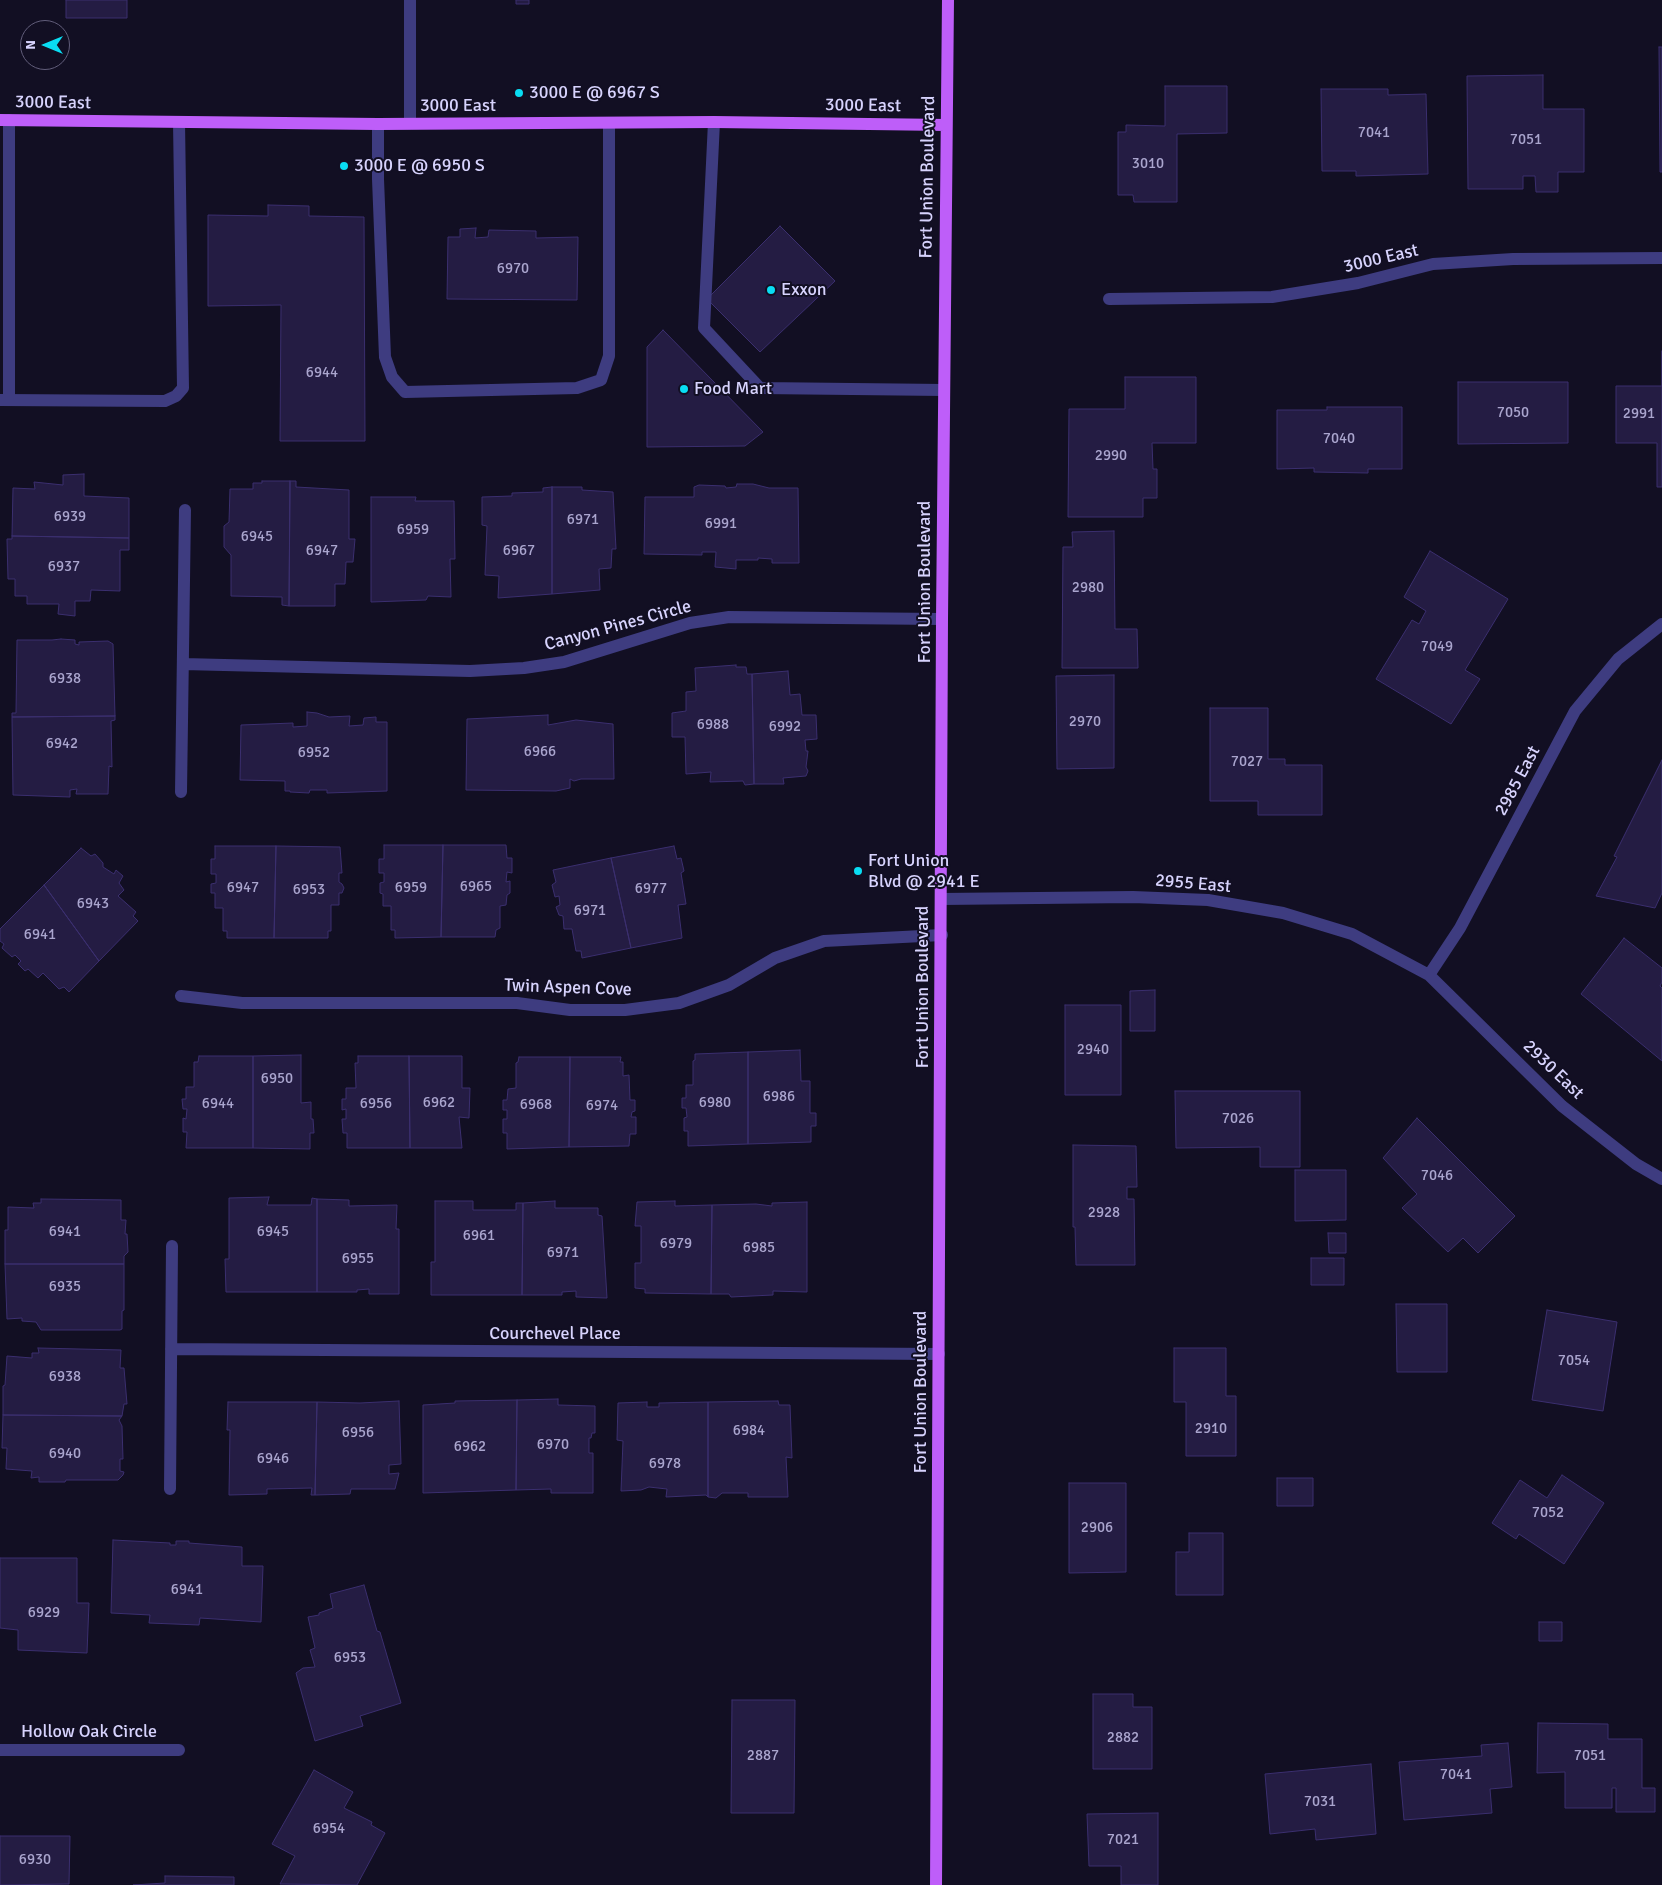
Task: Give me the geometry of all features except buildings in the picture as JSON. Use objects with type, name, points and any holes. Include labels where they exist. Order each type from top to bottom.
[{"type":"main road","name":"Fort Union Boulevard","points":[[936,1885],[942,620],[948,0]]},
{"type":"main road","name":"3000 East","points":[[4,120],[378,124],[714,122],[946,125]]},
{"type":"street","points":[[410,0],[410,123]]},
{"type":"street","points":[[4,120],[5,400],[165,401],[176,396],[183,388],[179,122]]},
{"type":"street","points":[[714,122],[704,328],[760,388],[944,390]]},
{"type":"street","points":[[378,124],[378,179],[385,357],[392,377],[405,392],[577,388],[601,380],[609,356],[609,123]]},
{"type":"street","name":"3000 East","points":[[1109,299],[1272,297],[1358,283],[1433,264],[1513,259],[1662,258]]},
{"type":"street","points":[[181,792],[185,510]]},
{"type":"street","name":"Canyon Pines Circle","points":[[183,664],[470,671],[524,668],[564,662],[690,623],[729,617],[942,620]]},
{"type":"street","name":"2985 East","points":[[1429,975],[1460,928],[1575,712],[1618,659],[1662,624]]},
{"type":"street","name":"2955 East","points":[[941,898],[1133,897],[1208,900],[1283,913],[1352,934],[1429,975]]},
{"type":"street","name":"Twin Aspen Cove","points":[[181,996],[242,1003],[517,1003],[570,1010],[625,1010],[679,1003],[729,985],[775,958],[824,941],[942,935]]},
{"type":"street","name":"2930 East","points":[[1429,975],[1562,1106],[1636,1164],[1662,1180]]},
{"type":"street","points":[[170,1489],[172,1246]]},
{"type":"street","name":"Courchevel Place","points":[[171,1349],[939,1354]]},
{"type":"street","name":"Hollow Oak Circle","points":[[0,1750],[178,1750]]},
{"type":"place","name":"3000 E @ 6967 S","points":[[519,93]]},
{"type":"place","name":"3000 E @ 6950 S","points":[[344,166]]},
{"type":"place","name":"Exxon","points":[[771,290]]},
{"type":"place","name":"Food Mart","points":[[684,389]]},
{"type":"place","name":"Fort Union Blvd @ 2941 E","points":[[858,871]]}]
